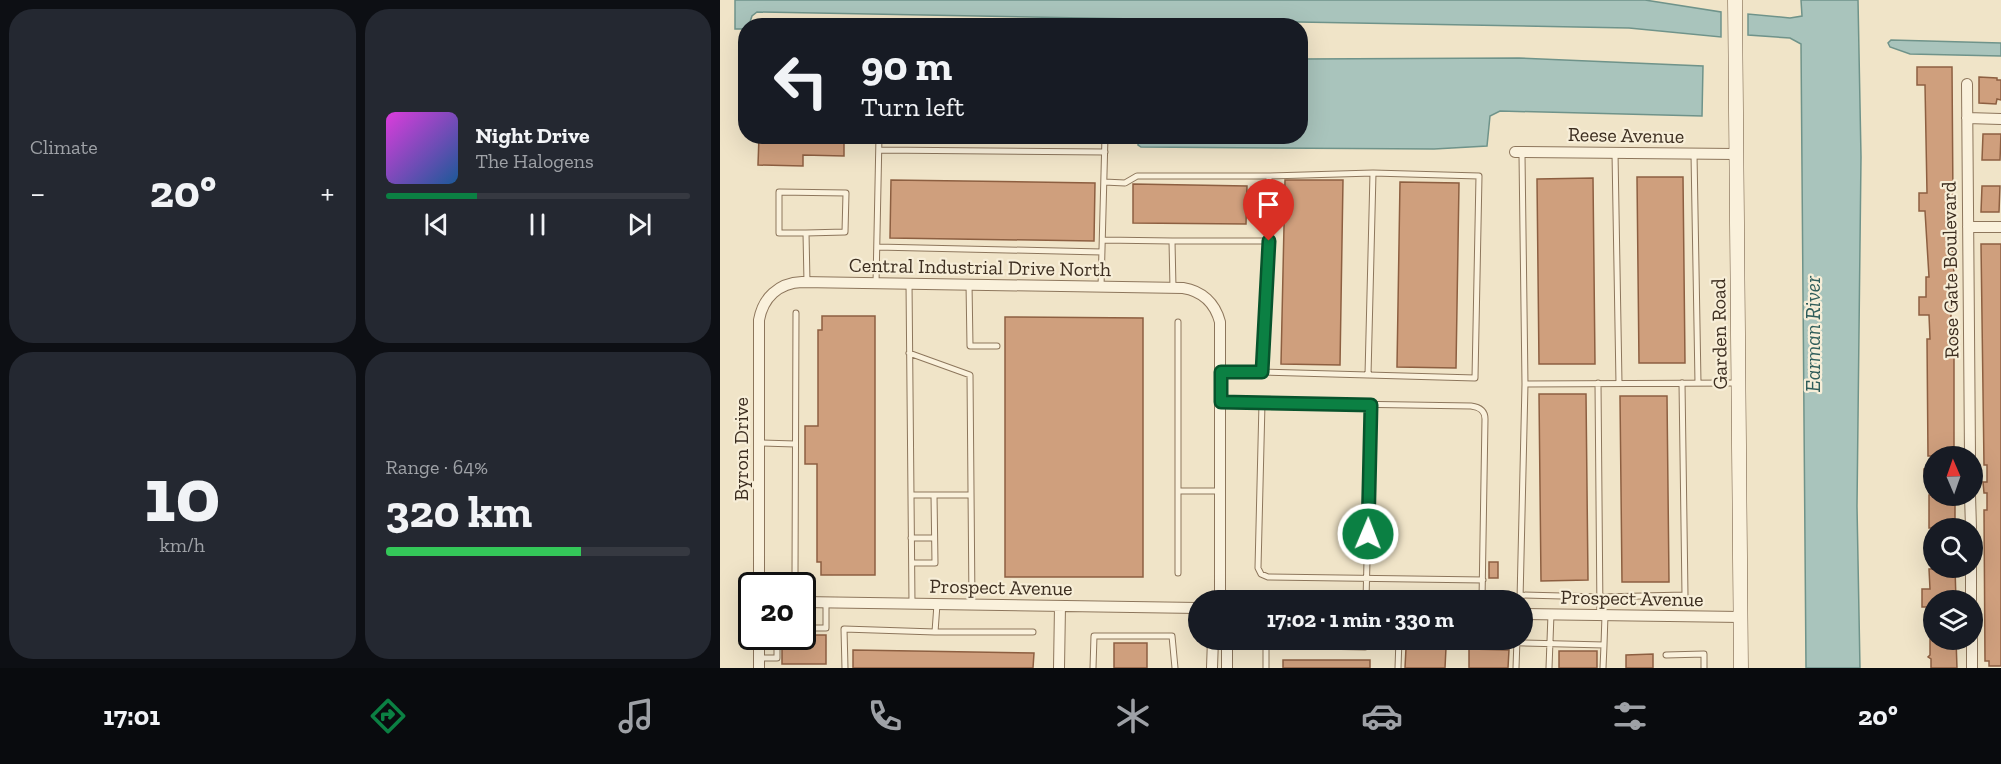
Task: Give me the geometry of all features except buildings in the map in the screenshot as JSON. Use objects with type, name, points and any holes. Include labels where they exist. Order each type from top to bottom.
[{"type":"street","name":"Garden Road","points":[[1735,0],[1741,668]]},
{"type":"street","name":"Rose Gate Boulevard","points":[[1966,84],[1970,446]]},
{"type":"street","points":[[1967,118],[2001,118]]},
{"type":"street","name":"Reese Avenue","points":[[1520,152],[1736,154]]},
{"type":"street","points":[[1968,227],[2001,228]]},
{"type":"street","name":"Central Industrial Drive North","points":[[760,313],[769,297],[780,287],[794,282],[1190,289],[1209,301],[1215,308],[1220,322],[1221,372]]},
{"type":"street","name":"Byron Drive","points":[[759,572],[760,313]]},
{"type":"street","points":[[1220,590],[1221,372]]},
{"type":"street","name":"Prospect Avenue","points":[[816,602],[1188,608]]},
{"type":"street","points":[[1059,668],[1060,606]]},
{"type":"street","name":"Prospect Avenue","points":[[1533,614],[1741,618]]},
{"type":"street","points":[[1212,668],[1213,650]]},
{"type":"street","points":[[1227,650],[1227,668]]},
{"type":"street","points":[[1972,650],[1972,668]]},
{"type":"lane","points":[[876,283],[879,144]]},
{"type":"lane","points":[[1101,287],[1105,144]]},
{"type":"lane","points":[[879,150],[1105,152]]},
{"type":"lane","points":[[1520,152],[1522,155],[1525,384],[1520,590]]},
{"type":"lane","points":[[1615,153],[1619,383]]},
{"type":"lane","points":[[1694,154],[1698,383]]},
{"type":"lane","points":[[1104,182],[1125,183],[1137,176],[1373,173],[1479,176],[1475,378],[1221,372]]},
{"type":"lane","points":[[1368,375],[1373,173]]},
{"type":"lane","points":[[1262,372],[1269,241],[1269,176]]},
{"type":"lane","points":[[779,192],[846,193],[845,232],[806,233],[779,233],[779,192]]},
{"type":"lane","points":[[806,233],[807,282]]},
{"type":"lane","points":[[1103,240],[1269,241]]},
{"type":"lane","points":[[1172,242],[1173,288]]},
{"type":"lane","points":[[877,247],[1102,252]]},
{"type":"lane","points":[[909,283],[912,603]]},
{"type":"lane","points":[[969,284],[970,346],[997,346]]},
{"type":"lane","points":[[795,572],[796,313]]},
{"type":"lane","points":[[1178,322],[1178,573]]},
{"type":"lane","points":[[909,353],[970,375],[972,604]]},
{"type":"lane","points":[[1598,383],[1603,668]]},
{"type":"lane","points":[[1533,598],[1685,595],[1682,383]]},
{"type":"lane","points":[[1525,384],[1738,383]]},
{"type":"lane","points":[[1221,402],[1478,407],[1483,411],[1485,419],[1482,590]]},
{"type":"lane","points":[[1262,403],[1258,568],[1261,574],[1268,577],[1483,580]]},
{"type":"lane","points":[[1366,590],[1371,405]]},
{"type":"lane","points":[[759,443],[795,444]]},
{"type":"lane","points":[[1178,491],[1220,491]]},
{"type":"lane","points":[[911,495],[971,495]]},
{"type":"lane","points":[[912,563],[935,563],[934,495]]},
{"type":"lane","points":[[911,538],[934,538]]},
{"type":"lane","points":[[816,628],[826,628],[826,602]]},
{"type":"lane","points":[[935,632],[937,604]]},
{"type":"lane","points":[[1549,668],[1551,614]]},
{"type":"lane","points":[[845,668],[844,629],[1033,632]]},
{"type":"lane","points":[[1093,668],[1094,636],[1172,636],[1175,668]]},
{"type":"lane","points":[[1533,642],[1604,645]]},
{"type":"lane","points":[[759,663],[777,658],[777,650]]},
{"type":"lane","points":[[1266,650],[1266,668]]},
{"type":"lane","points":[[1398,668],[1399,650]]},
{"type":"lane","points":[[1516,668],[1517,650]]},
{"type":"lane","points":[[1666,654],[1704,654],[1704,668]]},
{"type":"water","points":[[735,0],[1645,0],[1721,12],[1721,37],[1629,28],[1308,22],[1308,18],[1084,18],[757,12],[751,18],[738,18],[738,29],[735,29]]},
{"type":"water","name":"Earman River","points":[[1801,0],[1858,0],[1861,157],[1857,506],[1860,668],[1806,668],[1801,44],[1790,38],[1748,35],[1748,14],[1790,18],[1802,16]]},
{"type":"water","points":[[1891,40],[2001,43],[2001,56],[1910,54],[1890,47],[1888,43]]},
{"type":"water","points":[[1519,58],[1703,66],[1702,116],[1500,111],[1490,116],[1487,146],[1434,149],[1141,147],[1138,145],[1308,144],[1308,59]]},
{"type":"route","points":[[1269,241],[1262,372],[1221,372],[1221,402],[1371,405],[1368,534]]}]
